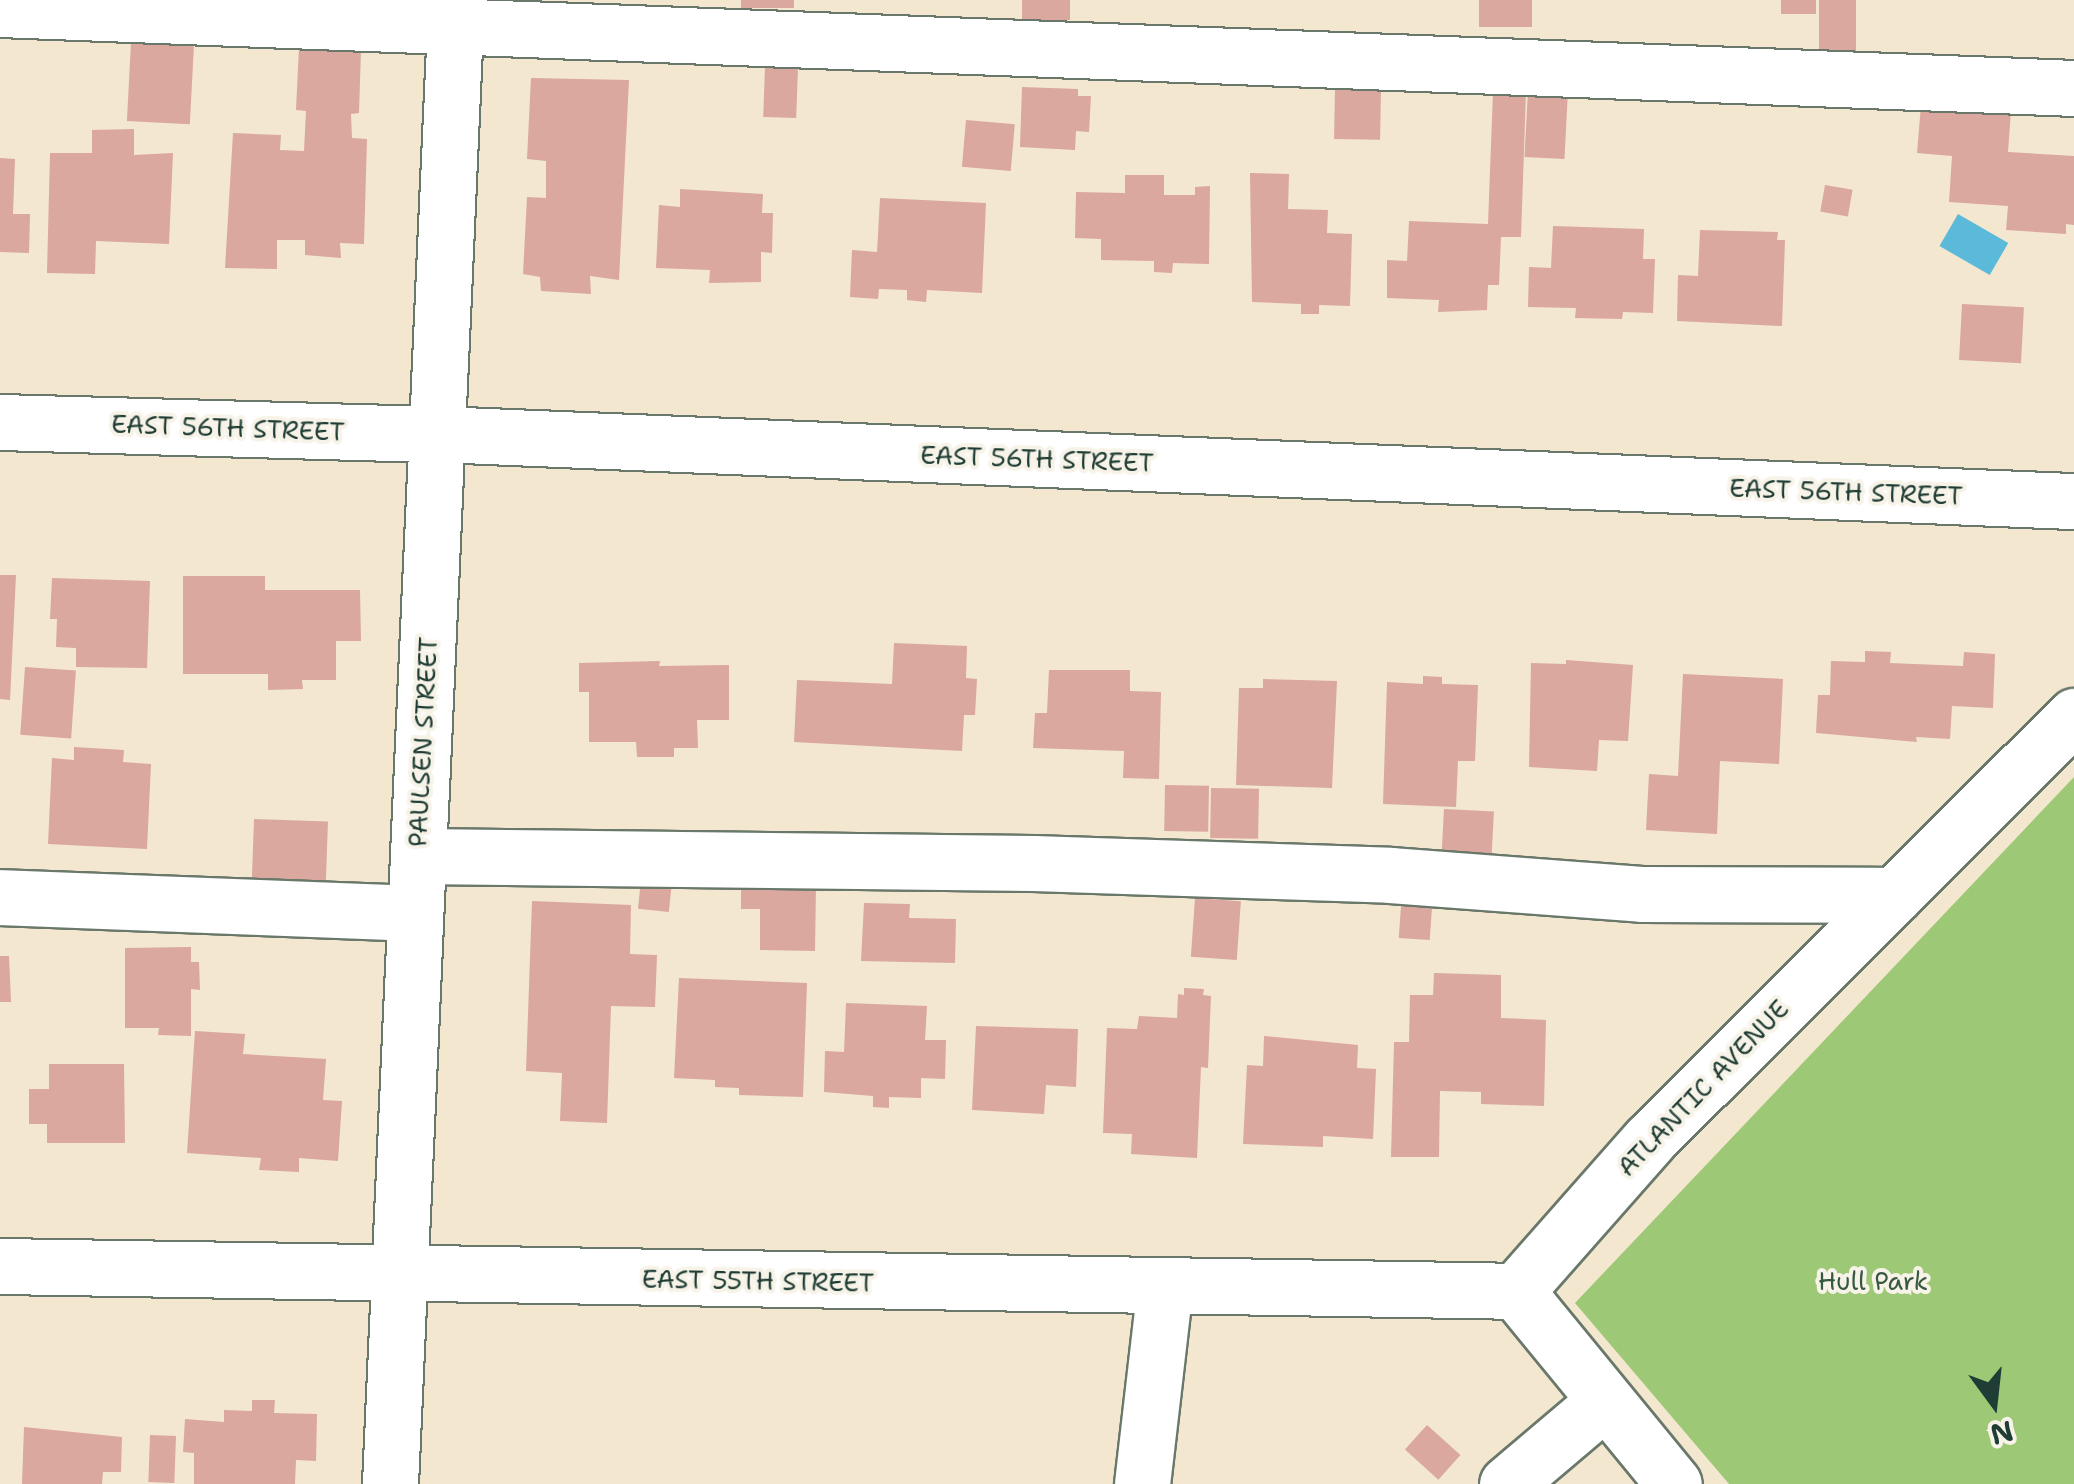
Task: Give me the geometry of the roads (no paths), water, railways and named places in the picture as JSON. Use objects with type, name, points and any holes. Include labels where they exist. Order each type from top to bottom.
[{"type":"street","points":[[0,9],[455,12],[2074,88]]},
{"type":"street","name":"PAULSEN STREET","points":[[390,1484],[455,12]]},
{"type":"street","name":"EAST 56TH STREET","points":[[0,422],[438,434],[2074,501]]},
{"type":"street","name":"ATLANTIC AVENUE","points":[[1516,1291],[1650,1139],[2074,716]]},
{"type":"street","points":[[418,856],[1053,864],[1390,875],[1641,894],[1895,895]]},
{"type":"street","points":[[0,897],[415,913]]},
{"type":"street","name":"EAST 55TH STREET","points":[[0,1266],[397,1276],[1516,1291]]},
{"type":"street","points":[[1142,1484],[1164,1286]]},
{"type":"street","points":[[1516,1291],[1674,1484]]},
{"type":"street","points":[[1506,1484],[1606,1401]]},
{"type":"water","points":[[1958,214],[2008,243],[1990,275],[1940,246]]},
{"type":"park label","name":"Hull Park","points":[[1873,1281]]}]
